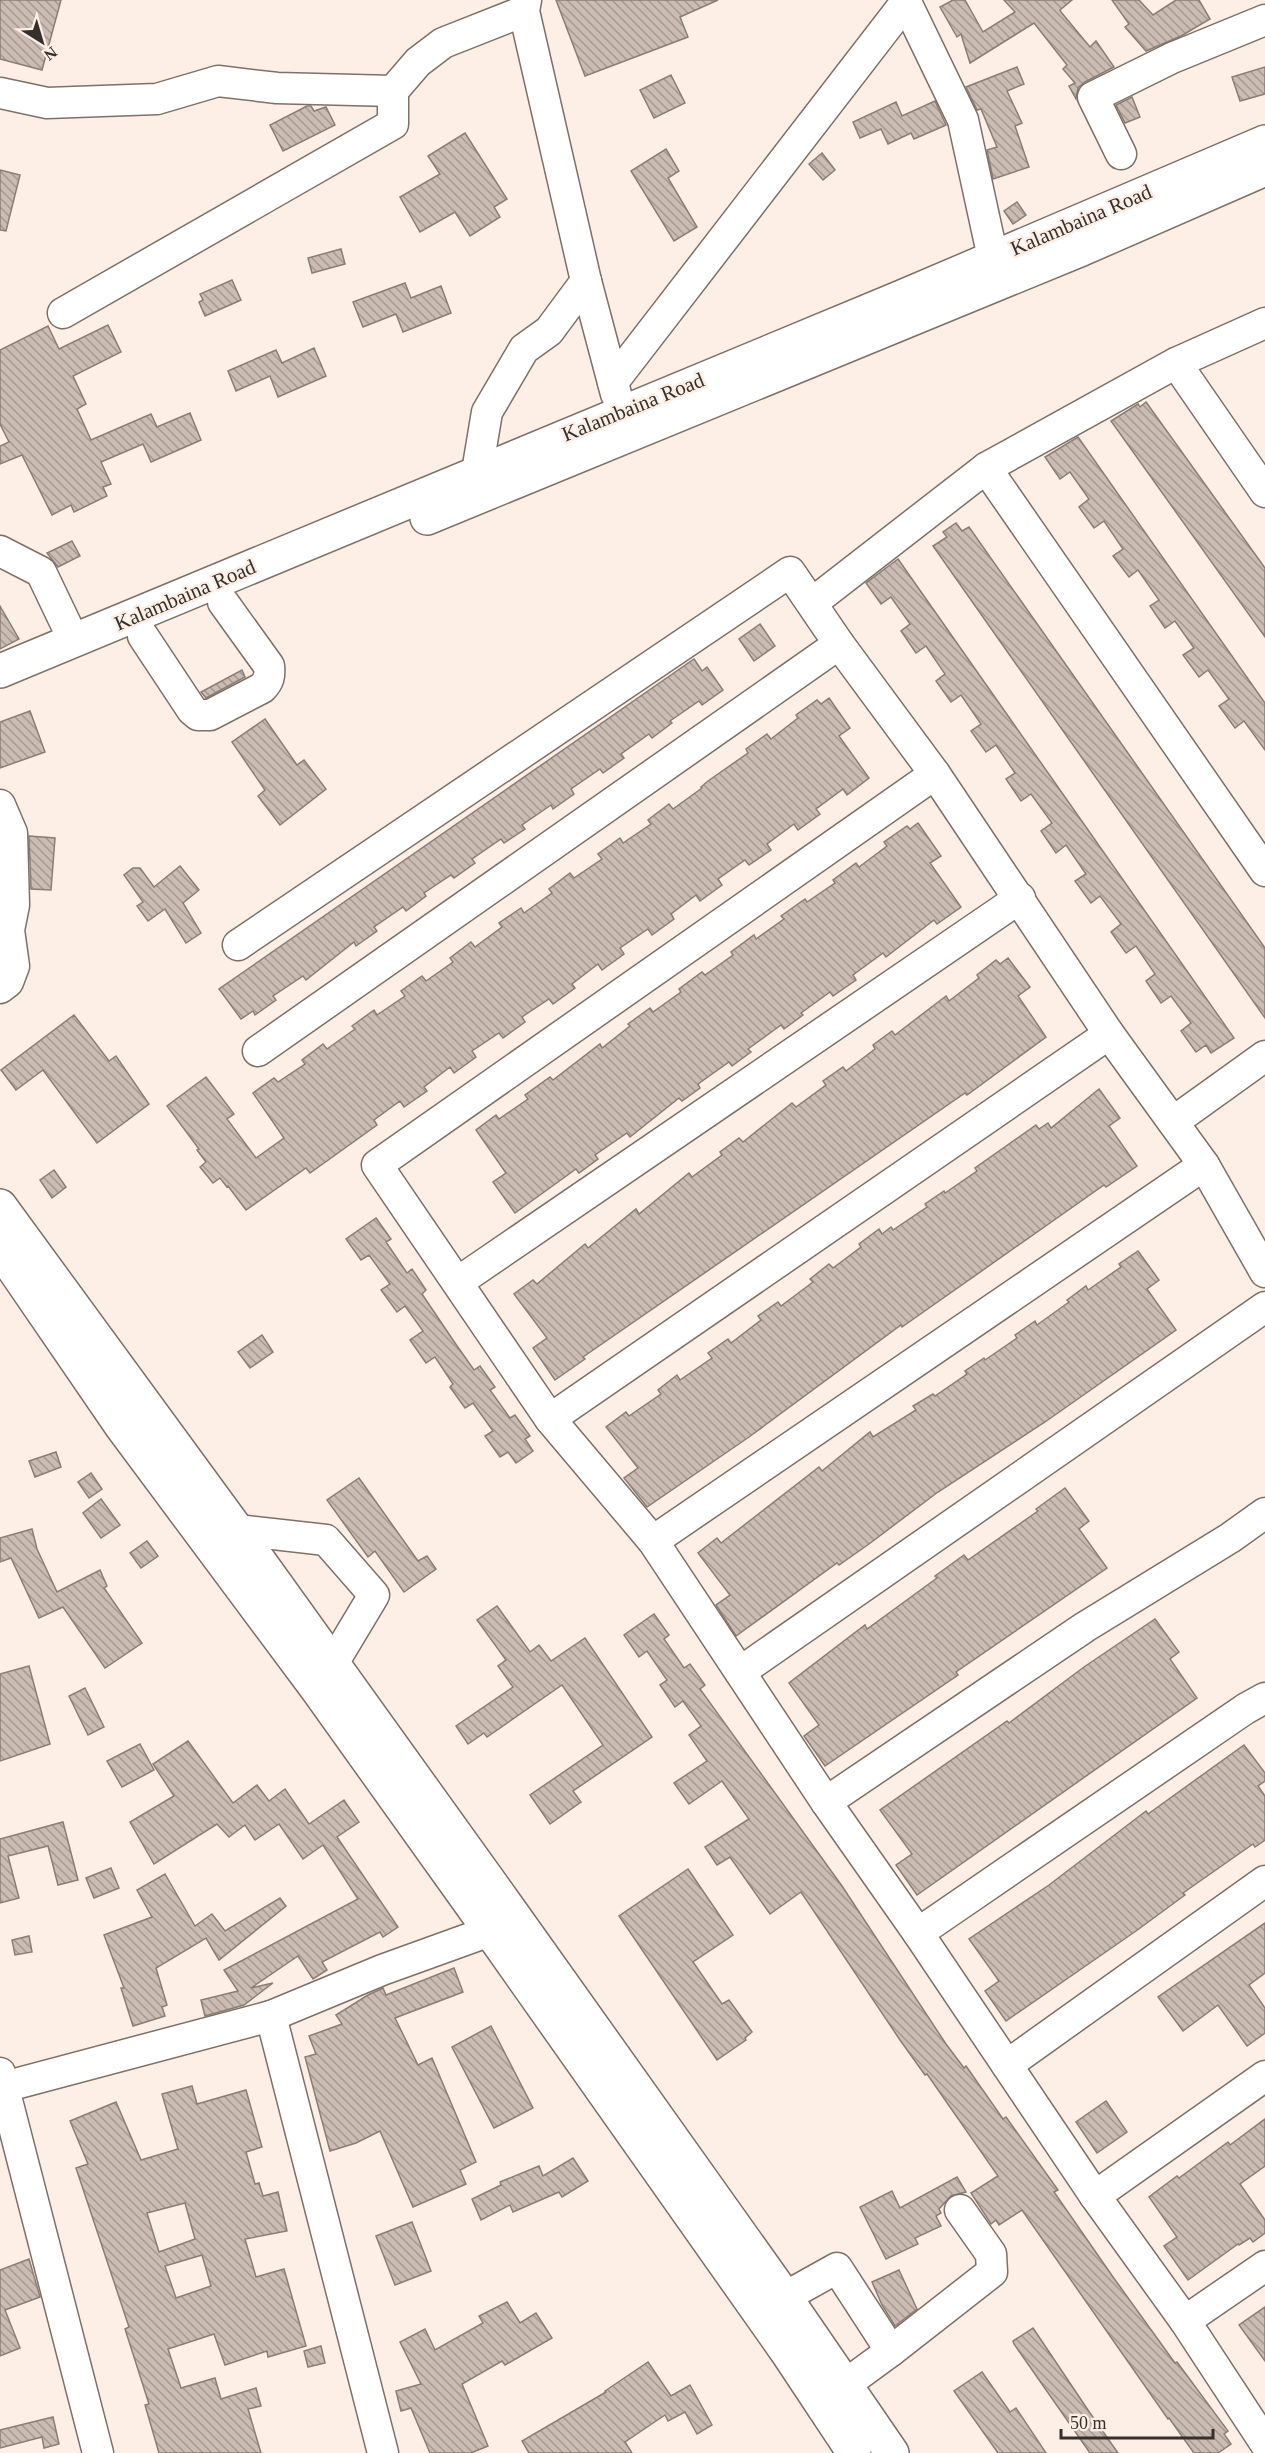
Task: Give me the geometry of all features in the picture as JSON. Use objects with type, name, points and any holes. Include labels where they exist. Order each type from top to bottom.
[{"type":"main road","name":"Kalambaina Road","points":[[0,671],[477,472],[617,397],[993,258],[1265,142]]},
{"type":"main road","name":"Kalambaina Road","points":[[0,692],[143,636],[1082,249],[1265,169]]},
{"type":"main road","points":[[0,1206],[237,1530],[785,2297],[892,2453]]},
{"type":"main road","points":[[0,1249],[122,1427],[317,1689],[490,1931],[787,2352],[854,2453]]},
{"type":"street","points":[[617,397],[906,1],[963,120],[993,258]]},
{"type":"street","points":[[63,313],[393,124],[393,91],[418,62],[443,43],[525,5],[586,281],[617,397]]},
{"type":"street","points":[[1121,153],[1093,97],[1172,58],[1265,20]]},
{"type":"street","points":[[0,93],[47,103],[158,99],[218,81],[277,88],[393,91]]},
{"type":"street","points":[[477,472],[487,412],[524,349],[549,331],[586,281]]},
{"type":"street","points":[[812,603],[986,468],[1176,363],[1265,323]]},
{"type":"street","points":[[1176,363],[1265,492]]},
{"type":"street","points":[[986,468],[1265,872]]},
{"type":"street","points":[[0,551],[40,572],[74,641]]},
{"type":"street","points":[[238,945],[790,572],[839,644],[935,774],[1109,1034],[1204,1165],[1265,1272]]},
{"type":"street","points":[[143,636],[192,710],[198,715],[210,715],[262,688],[268,682],[270,675],[268,666],[223,602]]},
{"type":"street","points":[[258,1051],[839,644]]},
{"type":"street","points":[[935,774],[377,1165],[550,1419],[653,1541],[826,1802],[918,1933],[1095,2196],[1185,2321],[1265,2443]]},
{"type":"street","points":[[0,805],[12,833],[14,905],[9,930],[14,966],[8,982],[0,988]]},
{"type":"street","points":[[458,1282],[1020,898]]},
{"type":"street","points":[[550,1419],[1109,1034]]},
{"type":"street","points":[[1173,1122],[1265,1056]]},
{"type":"street","points":[[653,1541],[1204,1165]]},
{"type":"street","points":[[740,1672],[1265,1306]]},
{"type":"street","points":[[826,1802],[1085,1627],[1230,1538],[1265,1513]]},
{"type":"street","points":[[237,1530],[326,1540],[374,1595],[332,1665]]},
{"type":"street","points":[[918,1933],[1121,1792],[1265,1698]]},
{"type":"street","points":[[1006,2065],[1265,1881]]},
{"type":"street","points":[[98,2453],[1,2083],[271,2016],[382,1970],[490,1931]]},
{"type":"street","points":[[271,2016],[383,2453]]},
{"type":"street","points":[[1095,2196],[1265,2076]]},
{"type":"street","points":[[846,2384],[992,2272],[991,2254],[960,2210]]},
{"type":"street","points":[[1185,2321],[1265,2266]]},
{"type":"street","points":[[785,2297],[837,2268],[891,2351]]},
{"type":"building","points":[[0,0],[61,0],[42,70],[0,59]]},
{"type":"building","points":[[556,0],[718,0],[680,17],[688,37],[585,76]]},
{"type":"building","points":[[953,0],[965,0],[983,32],[1015,12],[1004,0],[1072,0],[1060,10],[1061,12],[1090,47],[1096,41],[1114,67],[1085,82],[1078,88],[1076,99],[1069,86],[1075,83],[1063,69],[1067,65],[1034,23],[970,63],[961,34],[957,37],[940,7]]},
{"type":"building","points":[[1112,0],[1139,0],[1153,15],[1176,0],[1199,0],[1210,19],[1181,36],[1146,51],[1125,27],[1129,24]]},
{"type":"building","points":[[1017,67],[1024,84],[1007,91],[1022,123],[1015,126],[1029,167],[993,179],[987,150],[997,147],[981,109],[977,110],[966,87]]},
{"type":"building","points":[[1265,67],[1265,94],[1240,101],[1232,77]]},
{"type":"building","points":[[671,75],[685,103],[654,118],[640,90]]},
{"type":"building","points":[[1132,97],[1140,117],[1125,123],[1116,105]]},
{"type":"building","points":[[935,101],[946,125],[914,139],[911,133],[888,144],[881,129],[860,138],[853,122],[896,102],[902,116]]},
{"type":"building","points":[[311,106],[314,111],[326,107],[335,125],[283,151],[270,125]]},
{"type":"building","points":[[465,133],[507,199],[494,207],[500,217],[470,236],[455,212],[420,232],[400,197],[440,174],[428,156]]},
{"type":"building","points":[[666,149],[679,171],[668,178],[697,227],[674,241],[631,171]]},
{"type":"building","points":[[822,153],[835,170],[823,180],[809,164]]},
{"type":"building","points":[[0,170],[20,175],[6,231],[0,230]]},
{"type":"building","points":[[1017,202],[1026,215],[1013,224],[1004,211]]},
{"type":"building","points":[[341,249],[345,264],[312,273],[308,258]]},
{"type":"building","points":[[232,280],[241,300],[205,316],[199,302],[203,300],[200,294]]},
{"type":"building","points":[[405,283],[411,298],[441,286],[451,313],[403,332],[396,314],[363,327],[353,302]]},
{"type":"building","points":[[108,325],[121,352],[73,376],[86,404],[77,409],[91,440],[151,414],[157,427],[190,413],[201,440],[151,462],[143,444],[101,462],[111,484],[103,487],[107,496],[74,512],[71,505],[52,515],[22,455],[0,464],[0,446],[9,442],[0,424],[0,350],[48,326],[59,349]]},
{"type":"building","points":[[314,348],[326,376],[278,397],[270,376],[236,391],[228,371],[276,350],[282,363]]},
{"type":"building","points":[[1146,402],[1265,568],[1265,637],[1111,421],[1138,404],[1140,407]]},
{"type":"building","points":[[1078,437],[1265,703],[1265,750],[1244,721],[1235,728],[1219,706],[1229,699],[1208,670],[1199,677],[1183,655],[1194,648],[1175,621],[1165,628],[1150,606],[1159,600],[1138,570],[1129,577],[1113,556],[1123,549],[1104,521],[1094,528],[1079,507],[1089,499],[1070,472],[1060,479],[1045,457]]},
{"type":"building","points":[[956,523],[962,531],[969,527],[1265,948],[1265,1018],[933,546],[947,537],[943,532]]},
{"type":"building","points":[[72,541],[80,556],[58,567],[47,553]]},
{"type":"building","points":[[898,559],[1234,1038],[1211,1053],[1206,1045],[1196,1052],[1181,1031],[1191,1023],[1171,996],[1161,1003],[1146,981],[1155,974],[1136,946],[1126,953],[1111,932],[1121,924],[1100,896],[1091,903],[1075,881],[1086,874],[1066,845],[1056,853],[1041,831],[1052,823],[1031,794],[1021,801],[1006,779],[1015,773],[996,745],[986,752],[971,731],[981,724],[961,695],[951,702],[936,681],[945,674],[926,646],[916,653],[901,631],[910,624],[891,597],[881,604],[866,583]]},
{"type":"building","points":[[0,606],[19,639],[0,649]]},
{"type":"building","points":[[760,624],[775,646],[754,661],[739,639]]},
{"type":"building","points":[[694,659],[702,671],[707,667],[723,690],[702,705],[699,701],[670,721],[672,723],[652,738],[649,734],[621,754],[624,758],[603,773],[600,769],[571,789],[574,794],[553,809],[551,805],[522,825],[525,829],[504,843],[501,839],[472,859],[475,863],[454,878],[451,875],[424,893],[426,896],[406,911],[403,907],[374,927],[377,931],[356,946],[354,942],[306,980],[303,976],[273,996],[276,1000],[255,1015],[253,1011],[241,1019],[219,989]]},
{"type":"building","points":[[242,670],[245,677],[206,698],[201,692]]},
{"type":"building","points":[[829,698],[850,728],[839,736],[869,778],[847,795],[843,789],[816,809],[820,814],[798,830],[794,824],[767,844],[771,850],[749,865],[745,860],[718,879],[722,885],[700,901],[696,895],[671,914],[674,919],[652,935],[648,929],[620,948],[624,954],[602,970],[598,964],[572,984],[575,988],[553,1004],[549,999],[522,1017],[525,1022],[503,1038],[499,1033],[472,1051],[476,1057],[454,1073],[450,1067],[424,1087],[427,1091],[404,1107],[400,1101],[374,1120],[377,1125],[310,1173],[306,1168],[246,1210],[220,1178],[213,1183],[200,1167],[206,1162],[197,1150],[199,1149],[167,1106],[206,1077],[234,1114],[227,1119],[256,1158],[284,1138],[253,1093],[274,1078],[278,1082],[305,1064],[302,1060],[323,1044],[327,1049],[355,1029],[352,1026],[374,1010],[377,1015],[405,996],[401,991],[422,976],[426,981],[453,962],[450,958],[471,942],[475,947],[502,927],[499,923],[521,908],[524,913],[552,893],[549,889],[570,873],[574,878],[602,859],[598,854],[620,838],[623,843],[651,824],[648,820],[669,804],[673,809],[702,788],[708,781],[748,753],[746,749],[767,734],[771,739],[798,718],[796,715],[817,700],[821,704]]},
{"type":"building","points":[[30,711],[45,752],[0,768],[0,722]]},
{"type":"building","points":[[265,719],[297,765],[304,760],[326,789],[280,825],[258,796],[265,790],[232,742]]},
{"type":"building","points":[[918,823],[941,856],[930,863],[961,907],[937,924],[934,920],[886,957],[883,953],[853,975],[856,980],[833,996],[830,992],[801,1013],[803,1015],[784,1029],[781,1025],[748,1049],[751,1052],[732,1066],[729,1062],[698,1084],[700,1088],[682,1101],[679,1098],[630,1137],[627,1133],[595,1155],[598,1159],[579,1173],[576,1169],[515,1213],[493,1182],[506,1173],[476,1130],[496,1115],[499,1119],[528,1099],[525,1095],[550,1077],[553,1080],[600,1044],[602,1048],[650,1008],[653,1012],[681,992],[679,989],[702,972],[705,975],[733,955],[731,952],[754,935],[756,939],[784,919],[781,916],[805,899],[807,902],[835,883],[833,880],[856,863],[859,867],[887,846],[884,842],[907,826],[910,829]]},
{"type":"building","points":[[29,836],[55,838],[51,890],[31,889]]},
{"type":"building","points":[[180,866],[199,890],[183,903],[201,933],[186,943],[165,909],[148,921],[137,906],[143,902],[124,875],[133,868],[140,868],[154,887]]},
{"type":"building","points":[[1008,958],[1030,987],[1018,996],[1046,1037],[967,1095],[965,1093],[583,1357],[585,1359],[555,1380],[533,1348],[547,1338],[514,1294],[533,1280],[537,1284],[585,1244],[588,1248],[636,1209],[639,1214],[689,1173],[692,1177],[722,1155],[720,1152],[739,1138],[743,1142],[792,1103],[796,1107],[826,1085],[823,1081],[843,1067],[846,1071],[875,1049],[873,1045],[892,1031],[895,1035],[946,996],[949,1001],[979,978],[977,975],[996,960],[1000,964]]},
{"type":"building","points":[[74,1015],[109,1061],[116,1056],[149,1104],[97,1143],[43,1070],[16,1090],[1,1070]]},
{"type":"building","points":[[1099,1089],[1120,1118],[1109,1126],[1137,1166],[1106,1187],[1104,1185],[902,1327],[901,1325],[749,1437],[647,1507],[624,1478],[638,1468],[606,1427],[626,1412],[629,1416],[661,1394],[658,1390],[677,1375],[680,1380],[712,1358],[708,1353],[728,1339],[731,1343],[761,1320],[758,1316],[778,1302],[781,1306],[813,1282],[810,1279],[829,1264],[833,1268],[861,1247],[859,1244],[879,1229],[882,1234],[891,1227],[893,1230],[927,1207],[925,1204],[977,1171],[975,1168],[1036,1125],[1039,1129],[1048,1123],[1051,1128]]},
{"type":"building","points":[[54,1170],[66,1187],[52,1198],[40,1180]]},
{"type":"building","points":[[376,1218],[391,1239],[386,1242],[407,1273],[412,1269],[426,1290],[422,1294],[474,1370],[480,1366],[495,1387],[490,1390],[510,1418],[515,1415],[530,1436],[525,1439],[533,1451],[516,1463],[508,1452],[500,1457],[485,1436],[493,1431],[473,1403],[465,1408],[450,1387],[453,1384],[435,1357],[426,1363],[410,1340],[423,1331],[405,1306],[397,1312],[381,1290],[390,1284],[369,1255],[361,1260],[346,1239]]},
{"type":"building","points":[[1138,1251],[1159,1280],[1147,1289],[1176,1330],[1045,1422],[938,1492],[869,1544],[839,1565],[837,1563],[736,1636],[716,1605],[730,1595],[698,1553],[717,1538],[721,1543],[819,1467],[822,1471],[870,1432],[873,1437],[916,1410],[913,1406],[933,1394],[935,1396],[967,1374],[965,1371],[1017,1338],[1015,1335],[1035,1321],[1037,1325],[1069,1302],[1067,1300],[1086,1286],[1088,1290],[1121,1267],[1119,1264]]},
{"type":"building","points":[[262,1335],[273,1352],[250,1368],[238,1352]]},
{"type":"building","points":[[56,1452],[61,1467],[35,1477],[29,1461]]},
{"type":"building","points":[[91,1473],[102,1489],[89,1498],[78,1482]]},
{"type":"building","points":[[359,1478],[418,1561],[427,1556],[436,1569],[404,1592],[375,1551],[368,1557],[327,1500]]},
{"type":"building","points":[[1065,1488],[1089,1521],[1079,1529],[1107,1568],[956,1672],[958,1675],[825,1766],[804,1736],[819,1725],[789,1683],[865,1625],[867,1629],[937,1578],[935,1576],[964,1555],[968,1560],[1038,1511],[1036,1509]]},
{"type":"building","points":[[101,1499],[120,1525],[101,1538],[83,1513]]},
{"type":"building","points":[[32,1529],[37,1549],[57,1592],[100,1570],[107,1586],[104,1588],[142,1643],[105,1668],[63,1607],[39,1618],[11,1558],[0,1562],[0,1538]]},
{"type":"building","points":[[147,1541],[158,1556],[141,1568],[130,1553]]},
{"type":"building","points":[[497,1606],[530,1652],[539,1645],[551,1661],[585,1638],[652,1737],[573,1791],[581,1802],[550,1824],[530,1795],[603,1745],[562,1685],[487,1737],[484,1733],[468,1744],[456,1726],[513,1687],[498,1666],[506,1660],[477,1620]]},
{"type":"building","points":[[654,1614],[669,1635],[664,1639],[684,1668],[690,1664],[705,1685],[700,1689],[842,1886],[946,2044],[964,2068],[966,2066],[1003,2119],[1006,2117],[1058,2190],[1054,2192],[1113,2277],[1228,2431],[1224,2434],[1231,2444],[1218,2453],[1194,2453],[1022,2210],[999,2225],[996,2220],[991,2224],[971,2193],[998,2176],[927,2074],[925,2075],[900,2040],[801,1892],[770,1914],[730,1857],[717,1865],[705,1847],[749,1819],[722,1781],[689,1804],[674,1783],[707,1761],[689,1735],[701,1726],[683,1701],[675,1707],[660,1685],[667,1680],[647,1651],[639,1657],[624,1635]]},
{"type":"building","points":[[1155,1619],[1179,1652],[1170,1659],[1197,1698],[917,1895],[896,1865],[912,1854],[880,1810],[1007,1721],[1009,1723],[1084,1667]]},
{"type":"building","points":[[29,1666],[50,1744],[0,1761],[0,1674]]},
{"type":"building","points":[[85,1688],[104,1727],[88,1735],[69,1696]]},
{"type":"building","points":[[188,1741],[233,1803],[257,1785],[269,1801],[285,1789],[309,1824],[344,1800],[359,1822],[337,1837],[398,1927],[383,1937],[380,1932],[322,1962],[327,1970],[313,1979],[298,1956],[251,1988],[273,1983],[244,2005],[205,2016],[201,2000],[238,1991],[224,1970],[358,1899],[323,1845],[303,1859],[279,1824],[255,1840],[245,1825],[229,1837],[217,1824],[154,1864],[130,1822],[174,1796],[153,1764]]},
{"type":"building","points":[[140,1744],[154,1770],[122,1787],[107,1761]]},
{"type":"building","points":[[1244,1745],[1265,1773],[1265,1781],[1258,1786],[1265,1796],[1265,1840],[1255,1847],[1253,1844],[1183,1893],[1185,1895],[1136,1931],[1006,2021],[985,1991],[999,1981],[969,1939],[1049,1885],[1146,1811],[1148,1814]]},
{"type":"building","points":[[63,1822],[78,1880],[58,1885],[48,1846],[8,1856],[19,1898],[0,1903],[0,1839]]},
{"type":"building","points":[[111,1868],[119,1888],[94,1898],[86,1878]]},
{"type":"building","points":[[688,1869],[733,1935],[693,1962],[722,2004],[729,2000],[752,2032],[745,2038],[746,2040],[717,2060],[619,1916]]},
{"type":"building","points":[[165,1874],[195,1926],[212,1914],[225,1931],[280,1898],[286,1906],[219,1960],[206,1938],[156,1968],[167,2005],[162,2007],[165,2016],[133,2026],[121,1988],[124,1988],[104,1935],[152,1917],[137,1890]]},
{"type":"building","points":[[1265,1923],[1265,1973],[1249,1985],[1265,2008],[1265,2033],[1247,2046],[1218,2005],[1183,2031],[1158,1997]]},
{"type":"building","points":[[29,1936],[32,1952],[15,1955],[12,1940]]},
{"type":"building","points":[[454,1968],[463,1992],[395,2018],[418,2065],[432,2058],[476,2162],[460,2170],[466,2184],[413,2207],[380,2131],[356,2143],[330,2151],[305,2057],[316,2054],[309,2036],[342,2024],[336,2015],[368,1995],[383,1988],[386,1995]]},
{"type":"building","points":[[491,2026],[533,2108],[494,2128],[452,2047]]},
{"type":"building","points":[[192,2086],[197,2104],[246,2090],[262,2147],[246,2152],[255,2184],[259,2183],[263,2196],[278,2192],[287,2231],[245,2239],[256,2277],[284,2269],[306,2346],[268,2357],[267,2351],[225,2365],[214,2334],[168,2349],[181,2388],[215,2378],[221,2399],[256,2388],[261,2406],[248,2409],[261,2453],[159,2453],[145,2405],[149,2404],[125,2329],[129,2327],[76,2168],[88,2164],[70,2121],[116,2102],[141,2160],[178,2149],[162,2094]],"holes":[[[185,2203],[195,2239],[159,2252],[147,2213]],[[202,2255],[211,2286],[176,2298],[165,2266]]]},
{"type":"building","points":[[1106,2101],[1127,2132],[1097,2153],[1076,2122]]},
{"type":"building","points":[[1265,2119],[1265,2166],[1240,2184],[1265,2220],[1265,2233],[1253,2242],[1250,2238],[1238,2244],[1188,2280],[1164,2246],[1177,2237],[1149,2197],[1228,2142],[1230,2145]]},
{"type":"building","points":[[573,2158],[588,2181],[562,2197],[559,2192],[513,2212],[510,2205],[481,2220],[472,2199],[501,2185],[500,2182],[539,2166],[543,2176]]},
{"type":"building","points":[[957,2177],[966,2192],[951,2196],[939,2209],[941,2213],[936,2216],[941,2226],[915,2238],[918,2244],[886,2259],[860,2207],[892,2191],[900,2208]]},
{"type":"building","points":[[412,2222],[431,2271],[395,2285],[376,2236]]},
{"type":"building","points":[[29,2259],[40,2297],[5,2310],[20,2348],[0,2356],[0,2270]]},
{"type":"building","points":[[899,2270],[917,2309],[895,2326],[872,2282]]},
{"type":"building","points":[[507,2302],[520,2323],[536,2313],[552,2338],[505,2365],[502,2361],[462,2384],[488,2446],[471,2453],[430,2453],[411,2408],[401,2411],[396,2391],[421,2384],[400,2342],[425,2329],[435,2350],[483,2323],[479,2316]]},
{"type":"building","points":[[1265,2307],[1265,2361],[1239,2325]]},
{"type":"building","points":[[1033,2328],[1118,2453],[1090,2453],[1014,2344],[1013,2341]]},
{"type":"building","points":[[321,2346],[325,2363],[308,2367],[304,2351]]},
{"type":"building","points":[[648,2362],[671,2396],[690,2385],[712,2425],[697,2434],[685,2412],[668,2421],[665,2415],[625,2442],[632,2453],[529,2453],[522,2441],[606,2392]]},
{"type":"building","points":[[982,2372],[1010,2412],[1016,2408],[1046,2453],[998,2453],[954,2391]]},
{"type":"building","points":[[53,2417],[59,2444],[44,2448],[42,2437],[0,2448],[0,2430]]}]
